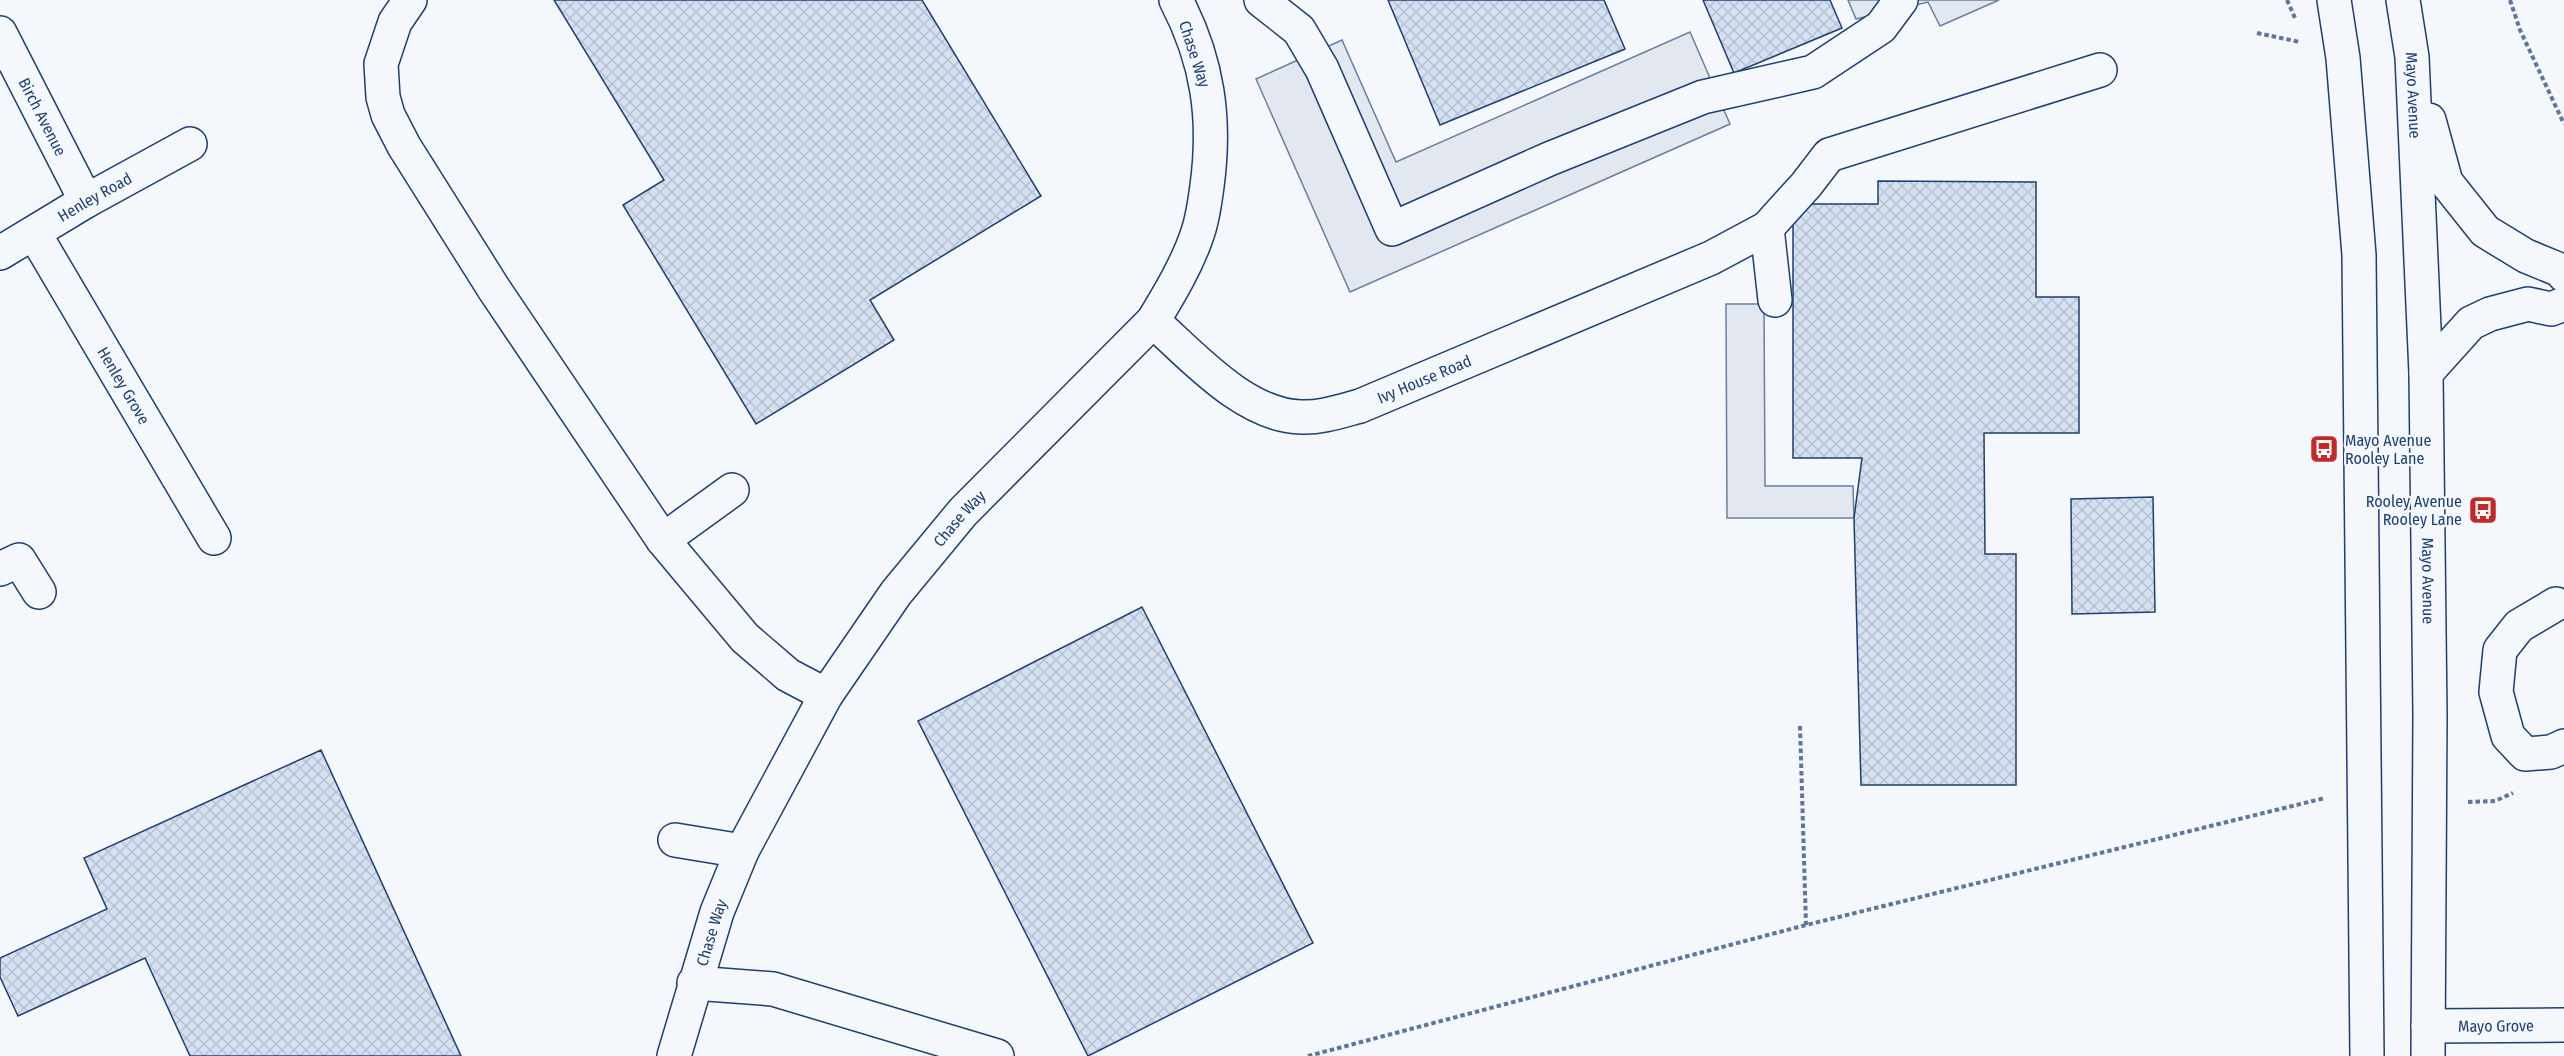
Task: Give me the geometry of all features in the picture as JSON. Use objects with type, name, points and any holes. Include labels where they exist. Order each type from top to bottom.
[{"type":"street","points":[[410,0],[395,22],[381,64],[382,97],[388,115],[404,146],[494,290],[663,540],[744,638],[788,675],[826,694]]},
{"type":"street","name":"Chase Way","points":[[674,1056],[717,912],[742,851],[826,694],[896,593],[963,512],[1153,321],[1170,294],[1199,230],[1209,167],[1212,127],[1207,85],[1194,39],[1176,0]]},
{"type":"street","points":[[1261,0],[1299,30],[1322,69],[1392,229],[1538,163],[1703,97],[1813,72],[1881,27],[1901,0]]},
{"type":"street","points":[[2334,0],[2343,58],[2359,255],[2367,1056]]},
{"type":"street","name":"Mayo Avenue","points":[[2403,0],[2412,57],[2426,373],[2428,1041]]},
{"type":"street","name":"Birch Avenue","points":[[0,33],[86,201]]},
{"type":"street","points":[[2412,57],[2446,182],[2485,231],[2526,256],[2560,270],[2564,275]]},
{"type":"street","name":"Ivy House Road","points":[[1153,321],[1222,382],[1267,410],[1289,416],[1324,415],[1360,406],[1711,258],[1767,228],[1806,185],[1828,155],[2100,70]]},
{"type":"street","name":"Henley Road","points":[[0,253],[86,201],[190,144]]},
{"type":"street","points":[[1767,228],[1775,300]]},
{"type":"street","name":"Henley Grove","points":[[33,233],[214,538]]},
{"type":"street","points":[[2426,373],[2471,323],[2490,314],[2528,304],[2551,309],[2564,304]]},
{"type":"street","points":[[663,540],[732,490]]},
{"type":"street","points":[[0,569],[19,560],[39,592]]},
{"type":"street","points":[[2554,601],[2519,626],[2500,650],[2496,692],[2508,736],[2525,754],[2551,752],[2564,746]]},
{"type":"street","points":[[675,840],[742,851]]},
{"type":"street","points":[[694,983],[773,989],[997,1056]]},
{"type":"street","name":"Mayo Grove","points":[[2428,1041],[2564,1025]]},
{"type":"path","points":[[2510,0],[2520,30],[2564,124]]},
{"type":"path","points":[[2257,33],[2306,44]]},
{"type":"path","points":[[1800,726],[1806,925]]},
{"type":"path","points":[[1308,1056],[1806,925],[2365,789]]},
{"type":"path","points":[[2429,804],[2495,801],[2515,792]]},
{"type":"shaded area","points":[[1848,0],[1999,0],[1940,26],[1928,2],[1856,19]]},
{"type":"shaded area","points":[[1690,32],[1730,124],[1350,292],[1256,79],[1342,40],[1396,162]]},
{"type":"shaded area","points":[[1726,304],[1764,304],[1765,486],[1853,486],[1854,518],[1727,518]]},
{"type":"building","points":[[554,0],[922,0],[1041,196],[870,300],[894,340],[756,424],[623,205],[664,180]]},
{"type":"building","points":[[1388,0],[1604,0],[1625,49],[1440,125]]},
{"type":"building","points":[[1703,0],[1830,0],[1842,28],[1734,73]]},
{"type":"building","points":[[1878,181],[2036,182],[2036,297],[2079,297],[2079,433],[1984,433],[1985,554],[2016,554],[2016,785],[1861,785],[1854,518],[1862,458],[1793,458],[1793,204],[1878,204]]},
{"type":"building","points":[[2153,497],[2155,612],[2072,614],[2071,499]]},
{"type":"building","points":[[1142,607],[1313,943],[1088,1056],[918,721]]},
{"type":"building","points":[[321,750],[461,1056],[190,1056],[145,958],[18,1016],[0,977],[0,958],[107,909],[84,858]]},
{"type":"place","name":"Mayo Avenue Rooley Lane","points":[[2324,449]]},
{"type":"place","name":"Rooley Avenue Rooley Lane","points":[[2483,510]]}]
